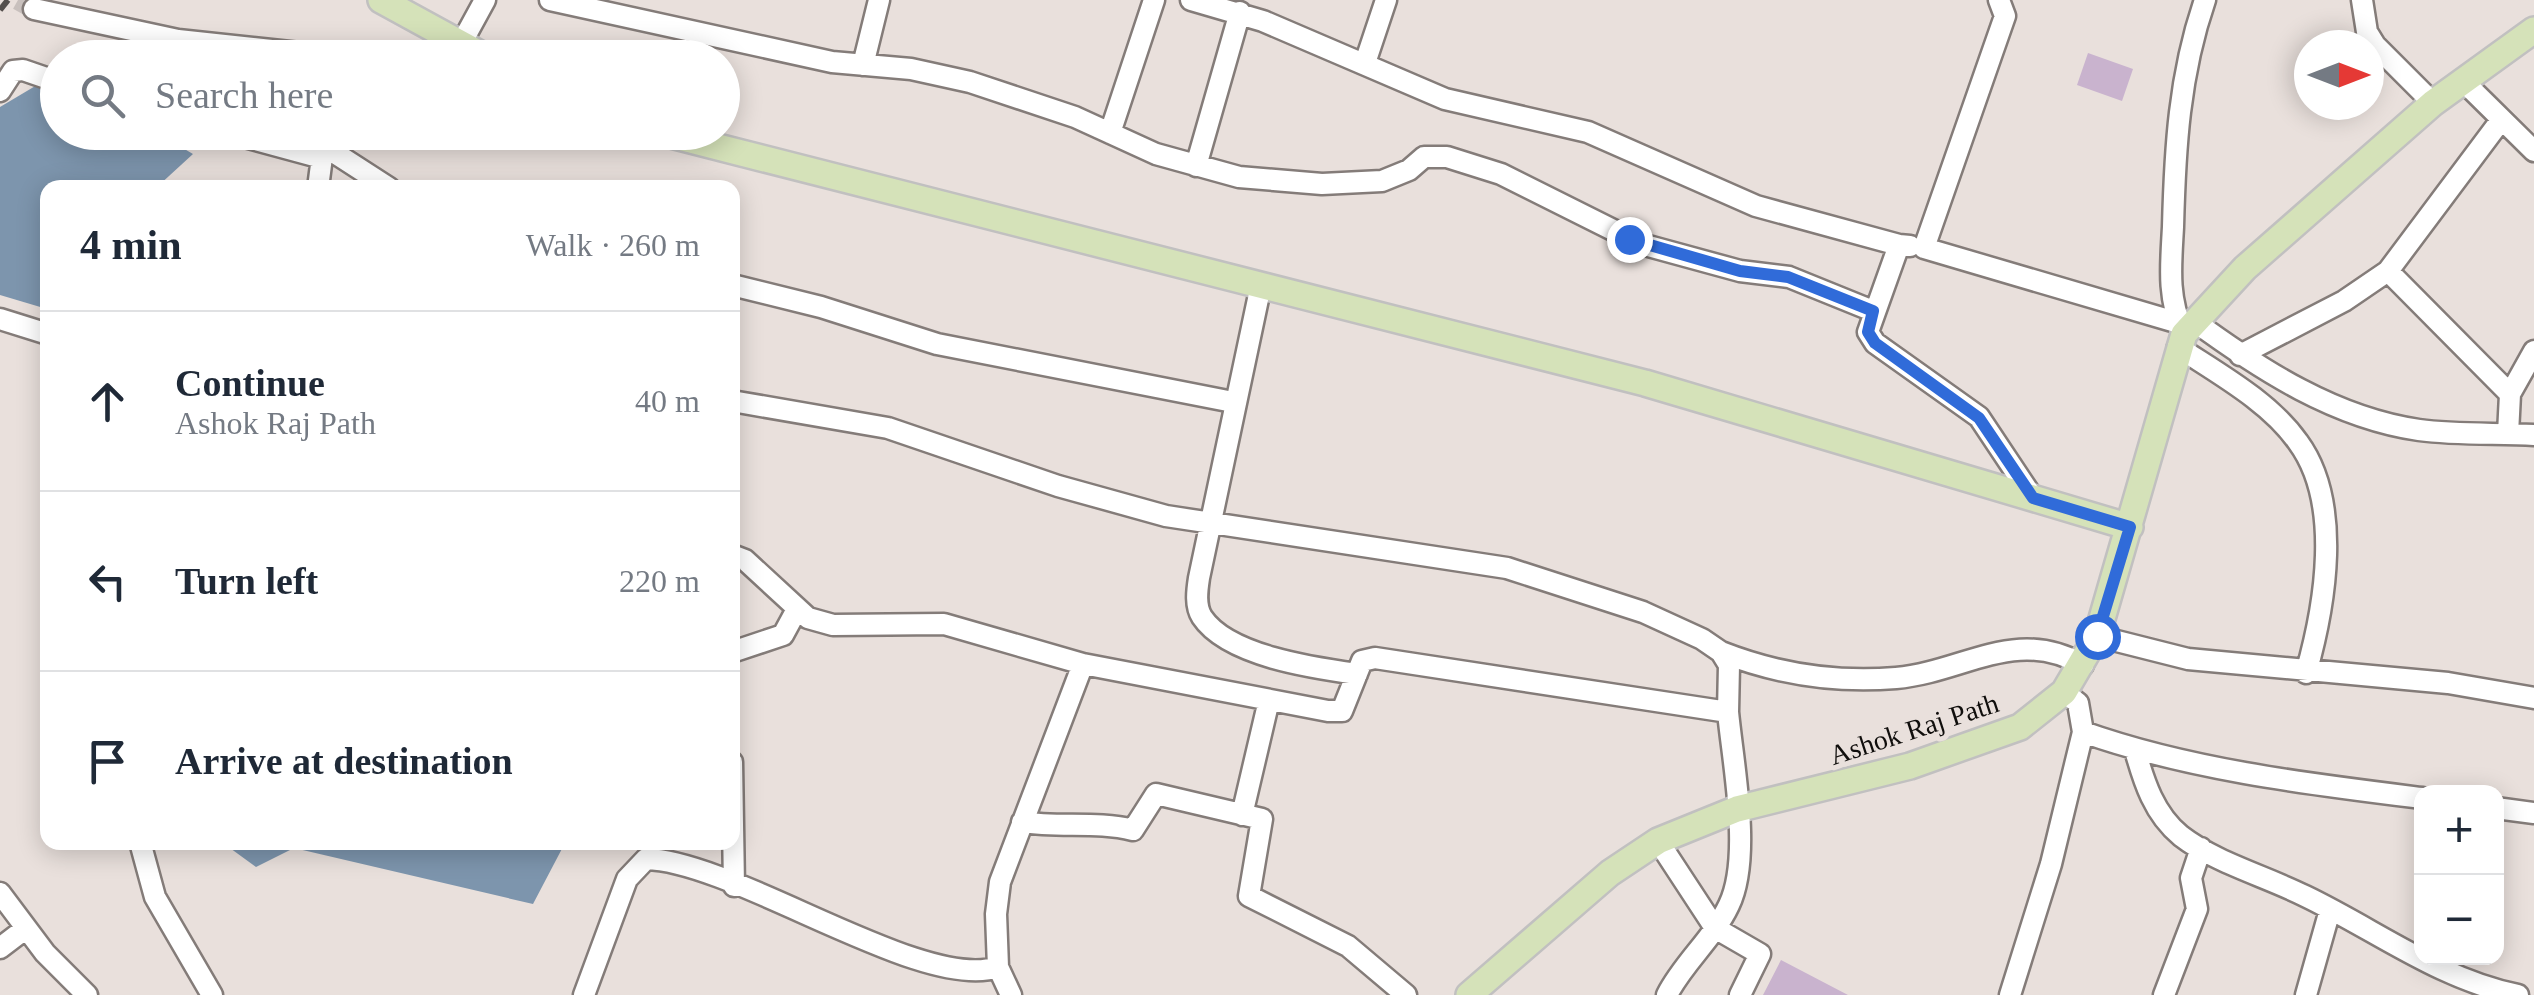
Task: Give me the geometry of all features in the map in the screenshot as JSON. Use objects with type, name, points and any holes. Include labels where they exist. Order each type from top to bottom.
[{"type":"main road","points":[[381,0],[454,40]]},
{"type":"main road","name":"Ashok Raj Path","points":[[1469,995],[1610,873],[1658,840],[1737,809],[1910,766],[2020,727],[2064,692],[2097,636],[2184,331],[2246,268],[2433,103],[2534,30]]},
{"type":"main road","points":[[728,150],[1645,383],[2130,527]]},
{"type":"street","points":[[463,40],[484,0]]},
{"type":"street","points":[[550,0],[725,40]]},
{"type":"street","points":[[863,65],[879,0]]},
{"type":"street","points":[[1110,133],[1154,0]]},
{"type":"street","points":[[1191,0],[1240,12],[1445,99],[1588,132],[1756,206],[1899,245],[1924,248],[2184,331],[2240,355],[2282,381],[2374,419],[2422,430],[2534,436]]},
{"type":"street","points":[[1365,63],[1386,0]]},
{"type":"street","points":[[1924,248],[2005,16],[1999,0]]},
{"type":"street","points":[[2205,0],[2186,66],[2175,133],[2169,282],[2184,331],[2287,429],[2311,467],[2322,518],[2324,564],[2318,630],[2306,673]]},
{"type":"street","points":[[2362,0],[2367,32],[2375,45],[2433,103]]},
{"type":"street","points":[[34,9],[184,40]]},
{"type":"street","points":[[1196,166],[1240,12]]},
{"type":"street","points":[[740,43],[970,82],[1196,166],[1261,180],[1334,183],[1395,178],[1424,157],[1447,157],[1501,174],[1641,244],[1740,271],[1775,273],[1873,311]]},
{"type":"street","points":[[0,91],[12,71],[40,76]]},
{"type":"street","points":[[2463,82],[2532,146]]},
{"type":"street","points":[[2240,355],[2344,301],[2388,271],[2502,120]]},
{"type":"street","points":[[319,180],[323,150]]},
{"type":"street","points":[[330,150],[377,180]]},
{"type":"street","points":[[1899,245],[1868,332],[1875,343],[1979,418],[2033,498]]},
{"type":"street","points":[[2388,271],[2510,394]]},
{"type":"street","points":[[1261,286],[1233,402],[1197,596],[1203,619],[1252,650],[1356,674]]},
{"type":"street","points":[[740,287],[821,307],[937,344],[1233,402]]},
{"type":"street","points":[[0,319],[40,332]]},
{"type":"street","points":[[2508,434],[2510,394],[2534,351]]},
{"type":"street","points":[[740,402],[888,428],[1092,497],[1210,522],[1484,562],[1643,612],[1722,652],[1766,669],[1832,678],[1916,675],[2022,648],[2062,653],[2082,665]]},
{"type":"street","points":[[740,561],[764,576],[796,611],[833,625],[944,624],[1083,664],[1269,700],[1342,711],[1349,702],[1362,662],[1375,658],[1728,712]]},
{"type":"street","points":[[740,649],[784,635],[796,611]]},
{"type":"street","points":[[2097,636],[2172,656],[2306,673],[2448,683],[2534,698]]},
{"type":"street","points":[[1666,995],[1716,928],[1734,890],[1737,809],[1728,665],[1722,652]]},
{"type":"street","points":[[1011,995],[998,967],[997,895],[1083,664]]},
{"type":"street","points":[[2010,995],[2043,893],[2083,732],[2078,703],[2064,692]]},
{"type":"street","points":[[1242,814],[1269,700]]},
{"type":"street","points":[[2083,732],[2135,750],[2414,797]]},
{"type":"street","points":[[2135,750],[2155,806],[2181,836],[2436,966],[2518,995]]},
{"type":"street","points":[[1022,822],[1081,828],[1109,824],[1133,830],[1156,794],[1262,819],[1249,896],[1348,946],[1406,995]]},
{"type":"street","points":[[2504,809],[2534,813]]},
{"type":"street","points":[[1658,840],[1716,928],[1760,954],[1740,995]]},
{"type":"street","points":[[2164,995],[2198,909],[2192,878],[2200,848]]},
{"type":"street","points":[[142,850],[154,897],[212,995]]},
{"type":"street","points":[[733,850],[734,886]]},
{"type":"street","points":[[584,995],[627,879],[646,859],[676,863],[916,958],[975,971],[998,967]]},
{"type":"street","points":[[0,892],[25,928],[87,995]]},
{"type":"street","points":[[2306,995],[2330,910]]},
{"type":"street","points":[[0,948],[25,928]]},
{"type":"water","points":[[40,86],[40,150],[186,150],[193,154],[165,180],[40,180],[40,307],[0,295],[0,107]]},
{"type":"water","points":[[233,850],[290,850],[256,867]]},
{"type":"water","points":[[303,850],[561,850],[533,904]]},
{"type":"building","points":[[2088,53],[2133,69],[2122,101],[2077,85]]},
{"type":"building","points":[[1781,960],[1848,995],[1763,995]]},
{"type":"tunnel","points":[[18,0],[34,9]]},
{"type":"railway","points":[[0,10],[8,0]]},
{"type":"route","points":[[1629,239],[1740,271],[1775,273],[1873,311],[1868,332],[1875,343],[1979,418],[2003,448],[2033,498],[2130,527],[2097,636]]}]
